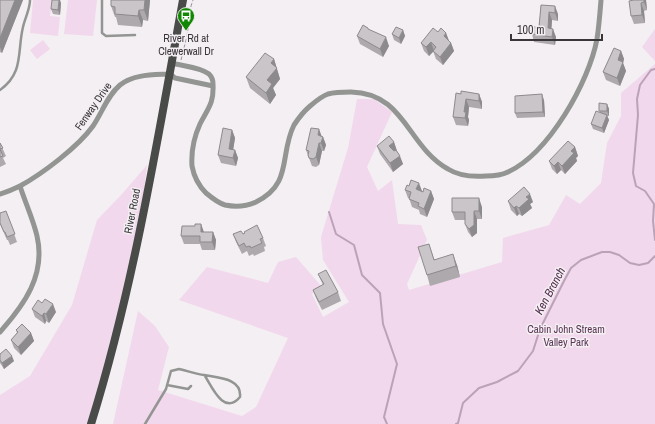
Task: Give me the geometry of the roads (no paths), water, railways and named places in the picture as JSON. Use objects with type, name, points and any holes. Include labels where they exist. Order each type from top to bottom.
[{"type":"main road","name":"River Road","points":[[91,424],[122,313],[140,229],[183,0]]},
{"type":"street","points":[[172,63],[198,69],[209,74],[213,79],[214,95],[195,137],[191,157],[193,174],[200,188],[213,200],[226,205],[249,205],[265,197],[278,184],[283,169],[290,135],[294,125],[304,112],[317,100],[328,94],[344,92],[360,92],[370,94],[386,102],[397,112],[419,144],[448,170],[462,175],[478,177],[507,173],[522,164],[547,140],[564,117],[576,96],[588,68],[596,40],[601,0]]},
{"type":"street","points":[[170,74],[175,78],[213,86]]},
{"type":"street","name":"Fenway Drive","points":[[0,194],[20,186],[77,144],[93,126],[111,95],[120,85],[140,76],[170,74]]},
{"type":"street","points":[[0,332],[27,299],[37,275],[39,251],[37,236],[20,186]]},
{"type":"lane","points":[[0,90],[13,78],[18,68],[22,34],[30,0]]},
{"type":"lane","points":[[102,0],[102,33],[106,36],[134,35]]},
{"type":"lane","points":[[145,424],[167,385],[171,371],[175,369],[205,376],[214,376],[232,382],[239,387],[241,393],[240,397],[233,403],[229,404],[224,402],[213,390],[205,376]]},
{"type":"lane","points":[[167,385],[188,389],[190,386]]},
{"type":"waterway","name":"Ken Branch","points":[[655,69],[651,70],[640,85],[637,99],[638,115],[633,173],[636,186],[645,191],[654,204],[653,221],[655,240]]},
{"type":"waterway","points":[[329,212],[336,234],[354,245],[362,275],[380,293],[383,324],[397,364],[384,417],[387,424]]},
{"type":"waterway","name":"Ken Branch","points":[[456,424],[458,423],[463,403],[479,388],[497,382],[518,371],[533,351],[540,329],[571,268],[581,260],[602,252],[610,252],[619,255],[630,263],[639,265],[648,263],[655,256]]},
{"type":"place","name":"River Rd at Clewerwall Dr","points":[[186,31]]},
{"type":"park label","name":"Cabin John Stream Valley Park","points":[[566,335]]}]
